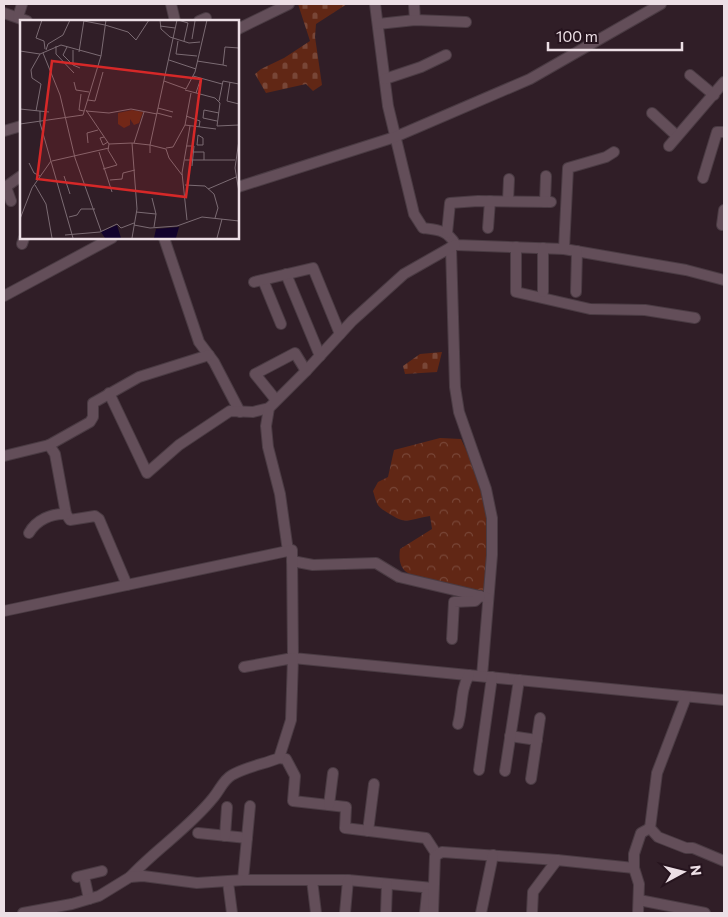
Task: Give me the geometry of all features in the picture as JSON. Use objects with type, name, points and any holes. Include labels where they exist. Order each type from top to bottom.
[{"type":"street","points":[[4,13],[22,19],[22,4]]},
{"type":"street","points":[[171,4],[175,20]]},
{"type":"street","points":[[239,29],[289,4]]},
{"type":"street","points":[[375,4],[388,106],[414,214],[423,228],[447,233]]},
{"type":"street","points":[[414,4],[415,20]]},
{"type":"street","points":[[239,187],[395,137],[536,76],[661,4]]},
{"type":"street","points":[[378,24],[415,20],[466,22]]},
{"type":"street","points":[[385,79],[421,67],[446,55]]},
{"type":"street","points":[[690,75],[714,95]]},
{"type":"street","points":[[669,146],[724,82]]},
{"type":"street","points":[[652,113],[677,136]]},
{"type":"street","points":[[704,178],[724,123]]},
{"type":"street","points":[[4,131],[20,126]]},
{"type":"street","points":[[564,249],[568,168],[606,157],[614,152]]},
{"type":"street","points":[[479,770],[487,677],[484,597],[492,518],[486,489],[459,412],[455,387],[453,246],[447,233],[450,203],[490,201],[548,202],[546,176]]},
{"type":"street","points":[[11,201],[5,188],[20,177]]},
{"type":"street","points":[[508,201],[509,179]]},
{"type":"street","points":[[488,228],[490,201]]},
{"type":"street","points":[[722,224],[724,210]]},
{"type":"street","points":[[4,296],[110,239]]},
{"type":"street","points":[[164,239],[199,342],[209,355],[240,412]]},
{"type":"street","points":[[288,551],[280,494],[268,447],[266,426],[269,408],[340,334],[404,274],[453,246],[516,247],[577,251],[686,270],[724,280]]},
{"type":"street","points":[[516,247],[516,292],[590,309],[645,310],[695,318]]},
{"type":"street","points":[[543,248],[543,292]]},
{"type":"street","points":[[576,292],[577,251]]},
{"type":"street","points":[[281,324],[258,281],[313,268],[340,334]]},
{"type":"street","points":[[286,274],[320,356]]},
{"type":"street","points":[[276,400],[255,374],[295,353],[306,371]]},
{"type":"street","points":[[4,456],[49,444],[90,422],[93,416],[93,403],[109,392],[139,377],[209,355]]},
{"type":"street","points":[[109,392],[147,473],[179,445],[230,411],[254,412],[269,408]]},
{"type":"street","points":[[49,444],[55,454],[66,514],[70,520],[95,516],[99,519],[127,585]]},
{"type":"street","points":[[29,533],[33,524],[58,513],[66,514]]},
{"type":"street","points":[[4,611],[292,550],[293,658],[291,720],[279,758]]},
{"type":"street","points":[[292,561],[313,565],[376,563],[399,577],[484,597]]},
{"type":"street","points":[[452,639],[454,602],[475,601],[484,597]]},
{"type":"street","points":[[244,667],[293,658],[724,700]]},
{"type":"street","points":[[458,724],[462,710],[460,693],[469,675]]},
{"type":"street","points":[[505,771],[519,680]]},
{"type":"street","points":[[650,828],[657,774],[686,697]]},
{"type":"street","points":[[531,779],[540,718]]},
{"type":"street","points":[[510,736],[536,740]]},
{"type":"street","points":[[23,913],[73,908],[99,896],[130,877],[150,856],[175,837],[213,798],[228,779],[279,758],[286,759],[295,776],[293,801],[346,807],[345,828],[426,838],[436,855],[425,913]]},
{"type":"street","points":[[329,805],[333,773]]},
{"type":"street","points":[[368,831],[374,784]]},
{"type":"street","points":[[243,880],[250,806]]},
{"type":"street","points":[[225,836],[227,807]]},
{"type":"street","points":[[650,828],[658,836],[686,848],[693,848],[724,862]]},
{"type":"street","points":[[638,913],[639,884],[634,868],[637,843],[641,833],[650,828]]},
{"type":"street","points":[[198,833],[247,838]]},
{"type":"street","points":[[436,855],[442,852],[493,855],[634,868]]},
{"type":"street","points":[[481,913],[493,855]]},
{"type":"street","points":[[532,913],[533,892],[557,860]]},
{"type":"street","points":[[89,899],[80,877],[102,871]]},
{"type":"street","points":[[130,877],[142,876],[197,883],[243,880],[348,880],[430,887]]},
{"type":"street","points":[[312,880],[316,913]]},
{"type":"street","points":[[345,913],[348,880]]},
{"type":"street","points":[[228,882],[232,913]]},
{"type":"street","points":[[386,913],[387,884]]},
{"type":"street","points":[[430,887],[433,913]]},
{"type":"street","points":[[639,900],[705,913]]},
{"type":"green space","points":[[298,4],[347,4],[316,24],[315,37],[322,85],[313,91],[306,84],[266,93],[255,74],[310,41]]},
{"type":"green space","points":[[442,352],[437,372],[405,374],[403,366],[420,354]]},
{"type":"green space","points":[[440,438],[461,439],[484,498],[487,515],[488,550],[484,594],[431,583],[412,576],[405,571],[401,563],[400,549],[432,529],[430,516],[408,520],[400,519],[384,511],[376,502],[373,491],[378,482],[388,477],[394,450]]}]
